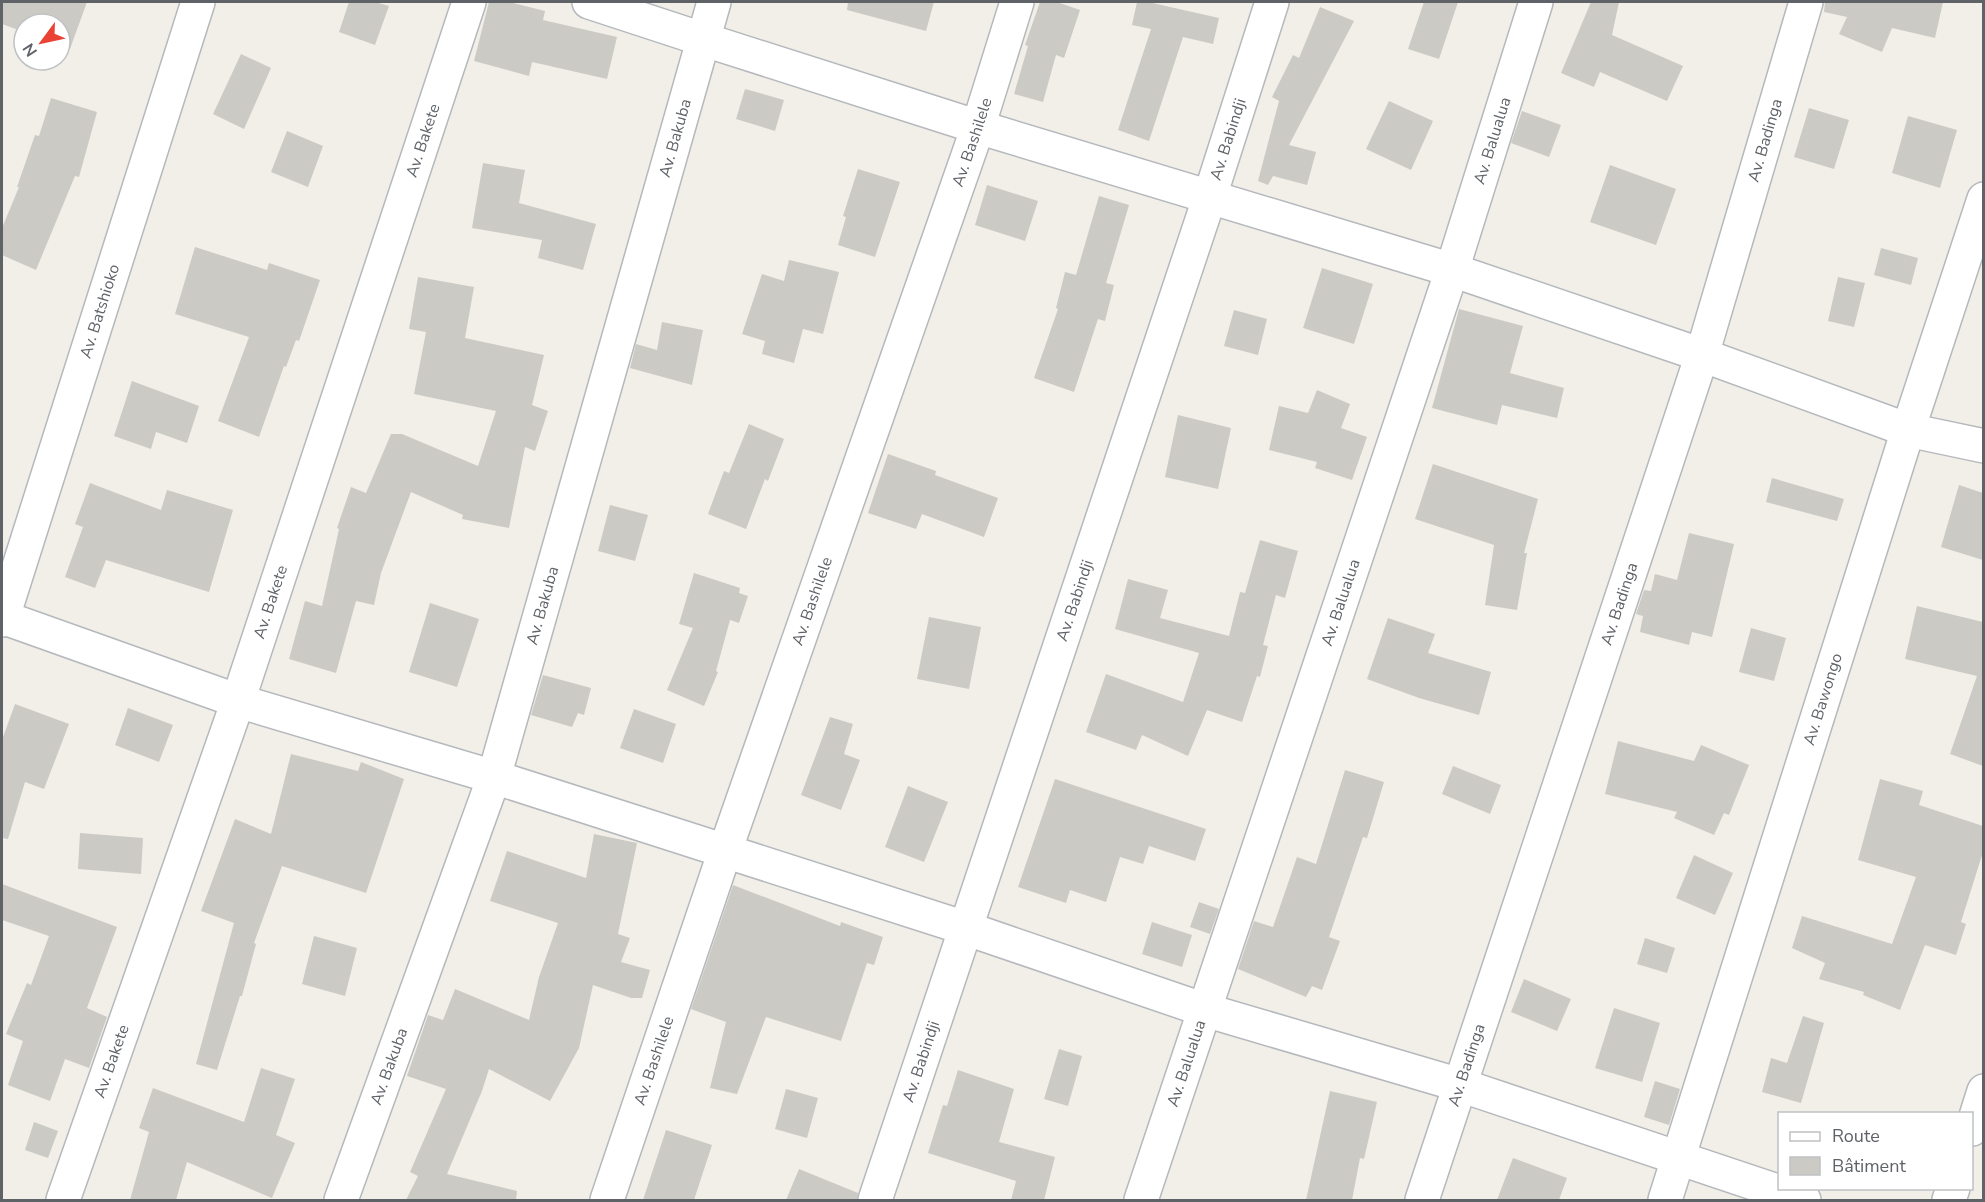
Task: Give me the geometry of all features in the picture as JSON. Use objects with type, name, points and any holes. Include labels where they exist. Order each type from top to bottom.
[{"type":"street","name":"Av. Batshioko","points":[[2,618],[198,2]]},
{"type":"street","name":"Av. Bakete","points":[[63,1200],[238,701],[470,2]]},
{"type":"street","points":[[589,2],[978,127],[1452,270],[1702,355],[1908,430],[1983,446]]},
{"type":"street","name":"Av. Bakuba","points":[[341,1200],[494,777],[714,2]]},
{"type":"street","name":"Av. Bashilele","points":[[608,1200],[725,851],[978,127],[1017,2]]},
{"type":"street","name":"Av. Babindji","points":[[875,1200],[1210,196],[1272,2]]},
{"type":"street","name":"Av. Balualua","points":[[1141,1200],[1452,270],[1536,2]]},
{"type":"street","name":"Av. Badinga","points":[[1422,1200],[1702,355],[1806,2]]},
{"type":"street","name":"Av. Bawongo","points":[[1665,1200],[1983,199]]},
{"type":"street","points":[[2,618],[238,701],[494,777],[965,928],[1205,1010],[1460,1085],[1678,1160],[1804,1200]]},
{"type":"street","points":[[1973,1123],[1983,1091]]},
{"type":"building","points":[[2,2],[87,2],[72,43],[72,12],[12,12],[12,28],[2,24]]},
{"type":"building","points":[[349,2],[375,2],[389,6],[375,45],[339,32]]},
{"type":"building","points":[[489,2],[509,2],[545,11],[543,20],[617,37],[607,79],[532,62],[529,76],[474,61]]},
{"type":"building","points":[[848,2],[934,2],[926,31],[847,10]]},
{"type":"building","points":[[1040,2],[1057,2],[1080,10],[1064,58],[1056,55],[1043,102],[1014,94],[1028,46],[1025,45]]},
{"type":"building","points":[[1137,2],[1148,2],[1219,18],[1213,44],[1183,37],[1149,141],[1118,130],[1151,29],[1132,25]]},
{"type":"building","points":[[1424,2],[1458,2],[1439,59],[1408,49]]},
{"type":"building","points":[[1591,2],[1619,2],[1612,35],[1683,66],[1667,101],[1600,72],[1594,87],[1561,73]]},
{"type":"building","points":[[1825,2],[1943,2],[1935,38],[1892,28],[1882,52],[1839,34],[1847,17],[1824,12]]},
{"type":"building","points":[[1320,7],[1354,21],[1289,145],[1316,152],[1307,185],[1273,176],[1268,185],[1258,181],[1279,101],[1272,97],[1293,55],[1299,58]]},
{"type":"building","points":[[241,54],[271,68],[244,129],[213,114]]},
{"type":"building","points":[[745,89],[784,100],[775,131],[736,119]]},
{"type":"building","points":[[51,98],[97,112],[79,177],[75,176],[36,270],[2,255],[2,228],[19,187],[17,187],[35,135],[39,136]]},
{"type":"building","points":[[1389,101],[1433,121],[1411,170],[1366,149]]},
{"type":"building","points":[[1809,108],[1849,120],[1834,169],[1794,157]]},
{"type":"building","points":[[1522,111],[1561,125],[1549,157],[1511,143]]},
{"type":"building","points":[[1908,116],[1957,130],[1940,188],[1892,173]]},
{"type":"building","points":[[287,131],[323,146],[308,187],[271,172]]},
{"type":"building","points":[[483,163],[525,170],[519,203],[596,224],[583,270],[538,258],[542,240],[472,228]]},
{"type":"building","points":[[1610,165],[1676,189],[1656,245],[1590,222]]},
{"type":"building","points":[[858,169],[900,182],[875,257],[838,245],[846,217],[843,216]]},
{"type":"building","points":[[987,185],[1038,201],[1025,241],[975,225]]},
{"type":"building","points":[[1099,196],[1129,205],[1106,283],[1114,285],[1105,321],[1098,319],[1074,392],[1034,378],[1058,309],[1056,308],[1065,272],[1076,275]]},
{"type":"building","points":[[195,247],[267,270],[269,263],[320,280],[299,341],[296,340],[286,367],[284,366],[259,437],[218,421],[249,337],[175,314]]},
{"type":"building","points":[[1881,248],[1918,258],[1911,285],[1874,275]]},
{"type":"building","points":[[789,260],[839,272],[823,334],[803,329],[794,363],[762,354],[765,341],[742,334],[762,274],[784,281]]},
{"type":"building","points":[[1322,268],[1373,284],[1354,344],[1303,328]]},
{"type":"building","points":[[418,277],[474,287],[465,338],[544,355],[532,405],[548,411],[535,451],[525,447],[509,528],[462,519],[463,515],[411,492],[381,573],[374,605],[356,601],[336,673],[289,659],[305,601],[322,606],[339,529],[337,528],[351,487],[366,493],[391,434],[402,434],[478,466],[496,411],[414,394],[426,332],[409,329]]},
{"type":"building","points":[[1838,277],[1865,283],[1854,327],[1828,321]]},
{"type":"building","points":[[1459,309],[1523,326],[1510,373],[1564,388],[1557,418],[1502,405],[1497,425],[1432,408]]},
{"type":"building","points":[[1234,310],[1267,319],[1258,355],[1224,346]]},
{"type":"building","points":[[662,322],[703,330],[692,385],[630,368],[636,344],[657,350]]},
{"type":"building","points":[[132,381],[199,406],[187,443],[156,432],[151,449],[114,436]]},
{"type":"building","points":[[1317,390],[1350,404],[1341,428],[1367,437],[1352,480],[1315,468],[1317,462],[1269,450],[1279,406],[1308,413]]},
{"type":"building","points":[[1178,415],[1231,428],[1218,489],[1165,477]]},
{"type":"building","points":[[749,424],[784,439],[768,481],[765,479],[746,529],[708,514],[724,471],[729,473]]},
{"type":"building","points":[[888,454],[936,471],[935,475],[998,498],[984,537],[922,514],[916,529],[868,513]]},
{"type":"building","points":[[1433,464],[1538,499],[1524,553],[1527,553],[1517,610],[1485,605],[1494,545],[1415,519]]},
{"type":"building","points":[[1772,478],[1844,499],[1837,521],[1766,502]]},
{"type":"building","points":[[90,483],[161,510],[167,490],[233,510],[209,592],[106,560],[95,588],[65,577],[83,527],[75,524]]},
{"type":"building","points":[[1959,485],[1983,493],[1983,560],[1941,547]]},
{"type":"building","points":[[610,505],[648,515],[635,561],[598,551]]},
{"type":"building","points":[[1689,533],[1734,544],[1712,637],[1692,632],[1689,645],[1640,632],[1643,616],[1636,614],[1644,590],[1651,591],[1655,574],[1677,580]]},
{"type":"building","points":[[1260,540],[1298,551],[1285,598],[1276,595],[1263,645],[1268,646],[1260,677],[1257,676],[1242,722],[1207,710],[1188,756],[1142,735],[1136,750],[1086,732],[1106,674],[1183,702],[1199,653],[1115,629],[1128,579],[1168,590],[1160,618],[1229,636],[1240,592],[1245,593]]},
{"type":"building","points":[[694,573],[740,588],[739,593],[748,596],[739,623],[730,620],[716,671],[718,672],[704,706],[667,690],[693,628],[679,624]]},
{"type":"building","points":[[430,603],[479,619],[457,687],[409,672]]},
{"type":"building","points":[[1917,606],[1983,622],[1983,766],[1950,754],[1977,676],[1905,659]]},
{"type":"building","points":[[929,617],[981,627],[969,689],[917,679]]},
{"type":"building","points":[[1388,618],[1435,634],[1428,653],[1491,672],[1479,715],[1419,698],[1367,679]]},
{"type":"building","points":[[1751,628],[1786,638],[1774,681],[1739,672]]},
{"type":"building","points":[[543,675],[591,688],[584,715],[578,713],[572,727],[531,715]]},
{"type":"building","points":[[15,704],[69,724],[44,789],[25,782],[8,839],[2,838],[2,740]]},
{"type":"building","points":[[128,708],[173,725],[159,762],[115,745]]},
{"type":"building","points":[[634,709],[676,724],[663,763],[620,748]]},
{"type":"building","points":[[830,717],[853,724],[844,754],[860,760],[841,810],[801,795]]},
{"type":"building","points":[[1618,741],[1694,761],[1701,745],[1749,765],[1729,815],[1724,813],[1714,835],[1674,818],[1677,812],[1605,794]]},
{"type":"building","points":[[291,754],[358,771],[361,762],[404,779],[366,893],[282,866],[254,943],[256,944],[242,996],[240,996],[217,1070],[196,1064],[234,923],[201,911],[235,819],[271,834]]},
{"type":"building","points":[[1453,766],[1501,785],[1490,814],[1442,794]]},
{"type":"building","points":[[1345,770],[1384,782],[1367,838],[1363,837],[1329,937],[1340,941],[1322,990],[1312,986],[1306,997],[1238,969],[1254,921],[1273,927],[1297,857],[1316,864]]},
{"type":"building","points":[[1055,779],[1206,829],[1195,861],[1149,846],[1143,864],[1120,857],[1106,902],[1070,890],[1066,903],[1018,887]]},
{"type":"building","points":[[1880,779],[1923,791],[1919,805],[1983,826],[1983,852],[1961,922],[1966,924],[1956,955],[1925,945],[1900,1010],[1863,995],[1864,992],[1819,979],[1825,963],[1792,948],[1802,916],[1892,944],[1916,877],[1858,860]]},
{"type":"building","points":[[908,786],[948,802],[924,862],[885,847]]},
{"type":"building","points":[[80,833],[143,838],[141,874],[78,869]]},
{"type":"building","points":[[594,834],[637,843],[618,934],[630,938],[621,962],[650,970],[642,998],[631,998],[593,985],[579,1048],[550,1101],[489,1069],[447,1174],[517,1191],[516,1200],[406,1200],[418,1176],[410,1172],[446,1089],[407,1076],[428,1015],[443,1020],[455,989],[529,1020],[539,977],[558,923],[490,901],[507,851],[586,878]]},
{"type":"building","points":[[1694,855],[1733,873],[1715,915],[1676,898]]},
{"type":"building","points":[[2,884],[117,927],[87,1008],[107,1017],[89,1068],[65,1059],[50,1101],[8,1085],[23,1041],[6,1034],[27,983],[31,985],[49,936],[2,920]]},
{"type":"building","points":[[733,885],[840,926],[841,922],[883,937],[874,965],[867,963],[841,1041],[766,1017],[737,1094],[710,1088],[726,1022],[691,1009]]},
{"type":"building","points":[[1199,902],[1219,909],[1210,934],[1190,927]]},
{"type":"building","points":[[1152,922],[1192,935],[1182,967],[1142,954]]},
{"type":"building","points":[[314,936],[357,948],[345,996],[302,984]]},
{"type":"building","points":[[1645,938],[1675,948],[1667,973],[1637,964]]},
{"type":"building","points":[[1524,979],[1571,999],[1557,1031],[1511,1012]]},
{"type":"building","points":[[1614,1008],[1660,1023],[1642,1082],[1595,1068]]},
{"type":"building","points":[[1803,1016],[1824,1023],[1801,1103],[1762,1092],[1771,1058],[1787,1063]]},
{"type":"building","points":[[1059,1049],[1082,1056],[1068,1106],[1044,1099]]},
{"type":"building","points":[[261,1068],[295,1079],[276,1135],[295,1143],[272,1198],[187,1162],[176,1200],[130,1200],[149,1132],[139,1128],[153,1088],[244,1122]]},
{"type":"building","points":[[958,1070],[1014,1089],[999,1142],[1055,1157],[1044,1200],[1011,1200],[1016,1181],[928,1153],[943,1105],[947,1106]]},
{"type":"building","points":[[1655,1081],[1680,1089],[1669,1125],[1644,1117]]},
{"type":"building","points":[[786,1089],[818,1098],[807,1138],[775,1129]]},
{"type":"building","points":[[1330,1091],[1377,1102],[1364,1159],[1360,1158],[1352,1200],[1306,1200]]},
{"type":"building","points":[[34,1122],[58,1131],[48,1158],[25,1150]]},
{"type":"building","points":[[666,1130],[712,1145],[694,1200],[643,1200]]},
{"type":"building","points":[[1513,1158],[1567,1178],[1559,1200],[1497,1200]]},
{"type":"building","points":[[799,1169],[858,1193],[857,1200],[786,1200]]}]
